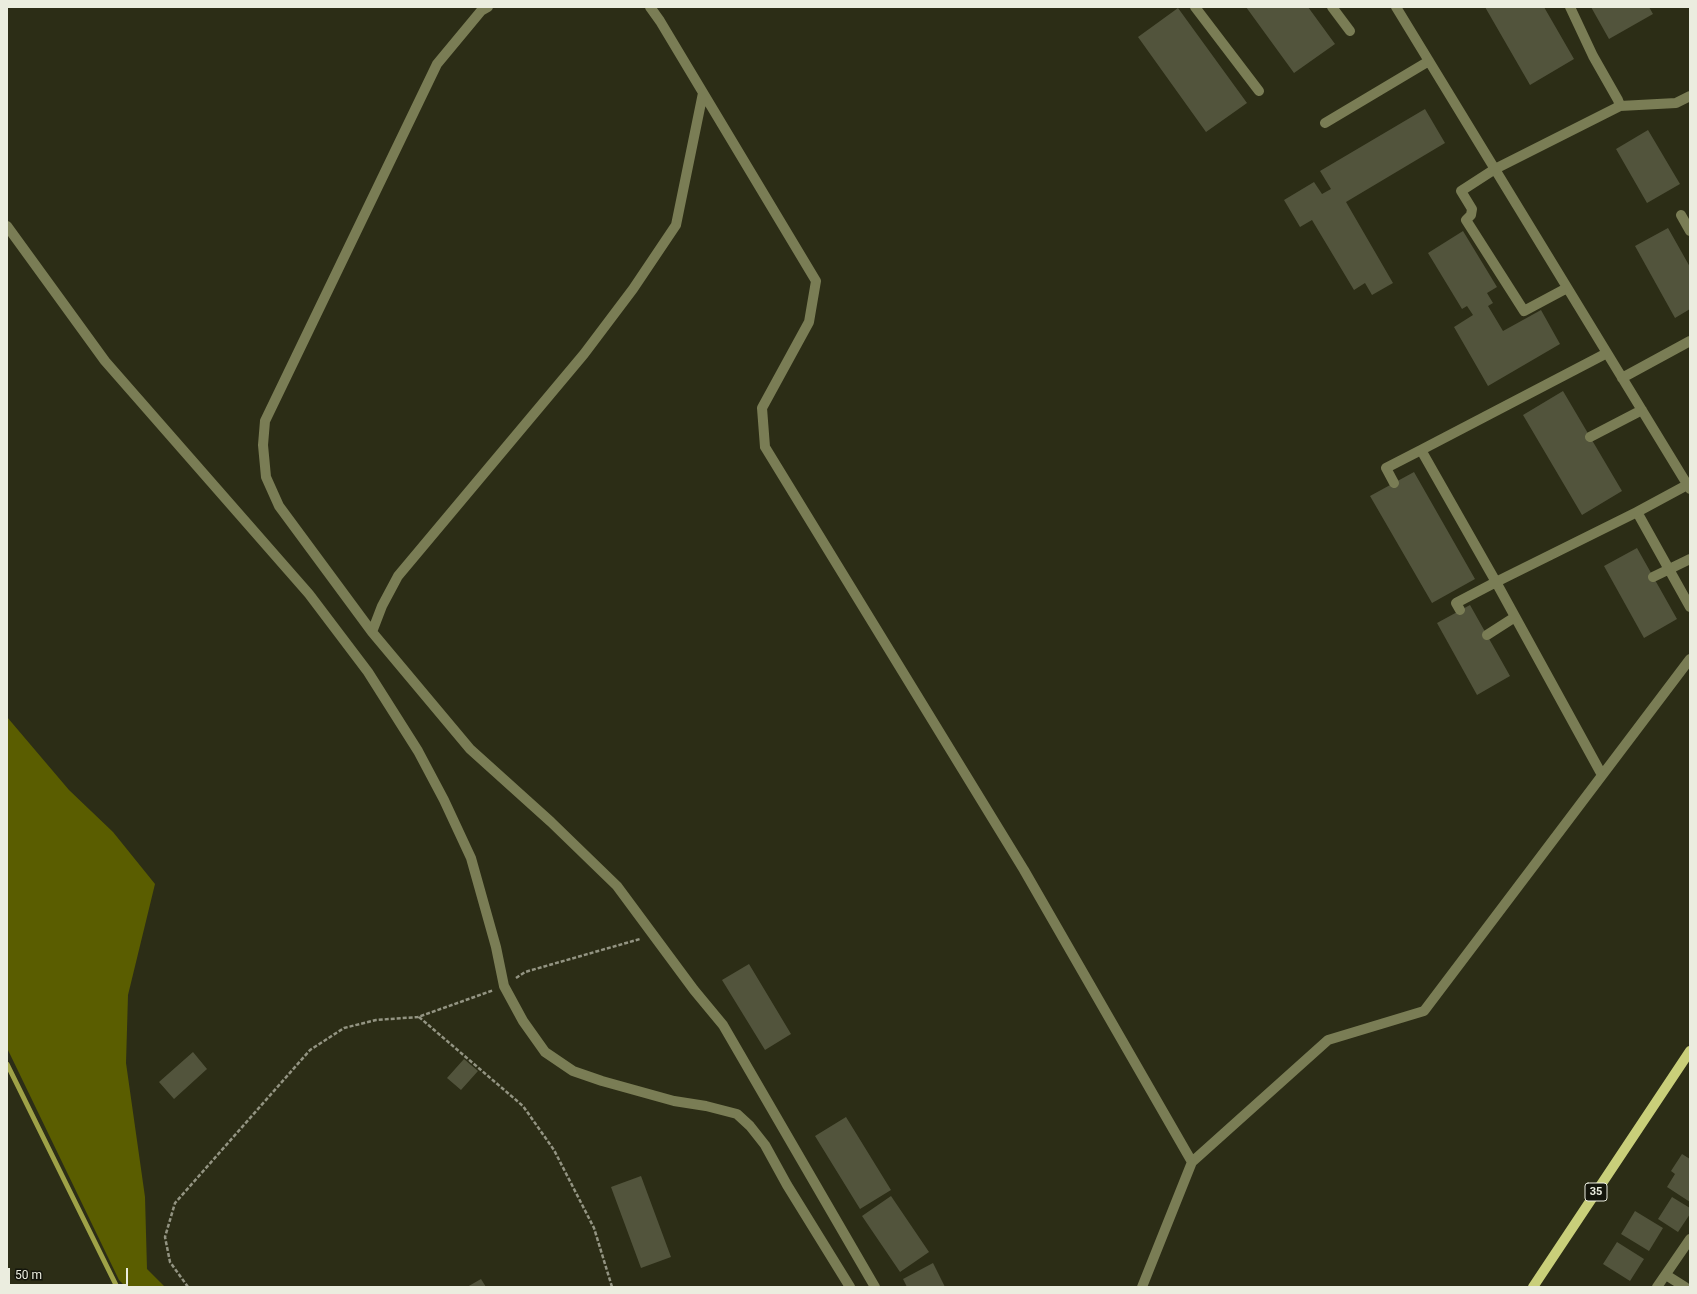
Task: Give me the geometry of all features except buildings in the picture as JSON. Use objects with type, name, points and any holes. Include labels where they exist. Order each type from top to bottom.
[{"type":"main road","name":"35","points":[[1532,1287],[1690,1051]]},
{"type":"street","points":[[488,7],[481,11],[437,64],[265,421],[263,445],[266,477],[279,506],[372,632],[470,749],[551,822],[617,886],[694,990],[724,1026],[875,1287]]},
{"type":"street","points":[[650,7],[816,281],[809,322],[762,408],[765,447],[1024,870],[1192,1162]]},
{"type":"street","points":[[1195,7],[1259,92]]},
{"type":"street","points":[[1332,7],[1350,31]]},
{"type":"street","points":[[1396,7],[1689,487],[1456,603],[1460,610]]},
{"type":"street","points":[[1570,7],[1620,106]]},
{"type":"street","points":[[1324,123],[1429,61]]},
{"type":"street","points":[[372,632],[382,606],[398,576],[584,354],[633,288],[676,225],[703,93]]},
{"type":"street","points":[[1567,288],[1524,311],[1466,220],[1471,215],[1472,208],[1461,191],[1495,169],[1620,106],[1676,103],[1690,96]]},
{"type":"street","points":[[1681,215],[1690,231]]},
{"type":"street","points":[[7,226],[105,361],[309,594],[368,672],[418,751],[444,800],[471,858],[496,947],[504,986],[523,1021],[545,1052],[573,1071],[674,1101],[706,1106],[737,1114],[750,1126],[765,1145],[787,1185],[850,1287]]},
{"type":"street","points":[[1622,378],[1690,341]]},
{"type":"street","points":[[1394,483],[1386,468],[1607,353]]},
{"type":"street","points":[[1590,437],[1642,410]]},
{"type":"street","points":[[1422,450],[1602,775]]},
{"type":"street","points":[[1637,512],[1690,607]]},
{"type":"street","points":[[1653,577],[1690,559]]},
{"type":"street","points":[[1487,634],[1515,617]]},
{"type":"street","points":[[1142,1287],[1192,1162],[1328,1040],[1424,1011],[1690,659]]},
{"type":"street","points":[[1657,1287],[1690,1239]]},
{"type":"street","points":[[1666,1275],[1685,1287]]},
{"type":"path","points":[[188,1287],[170,1262],[165,1237],[175,1203],[310,1050],[344,1028],[376,1020],[418,1017],[504,986],[525,972],[654,936]]},
{"type":"path","points":[[418,1017],[523,1106],[554,1150],[594,1228],[612,1287]]},
{"type":"shaded area","points":[[7,717],[69,790],[113,832],[155,884],[128,995],[126,1063],[145,1197],[147,1269],[165,1287],[126,1287],[119,1280],[7,1048]]},
{"type":"waterway","points":[[7,1064],[117,1287]]}]
